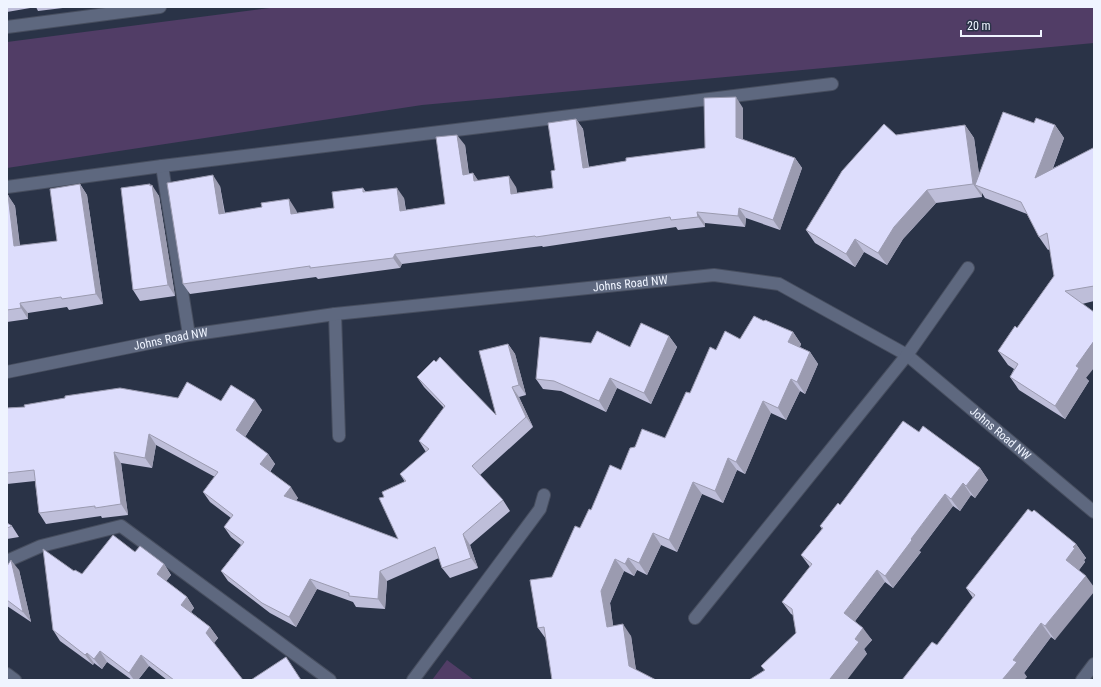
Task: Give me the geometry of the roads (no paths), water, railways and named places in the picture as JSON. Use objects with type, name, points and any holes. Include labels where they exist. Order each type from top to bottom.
[{"type":"street","points":[[7,27],[160,7]]},
{"type":"street","points":[[7,188],[162,166],[832,84]]},
{"type":"street","points":[[162,166],[189,335]]},
{"type":"street","points":[[695,618],[907,355],[968,268]]},
{"type":"street","name":"Johns Road NW","points":[[7,372],[189,335],[335,314],[714,275],[778,284],[907,355],[1094,512]]},
{"type":"street","points":[[335,314],[338,436]]},
{"type":"street","points":[[413,680],[540,509],[544,495]]},
{"type":"street","points":[[7,561],[41,546],[121,526],[330,680]]},
{"type":"street","points":[[1082,680],[1094,664]]},
{"type":"street","points":[[7,674],[15,680]]}]
